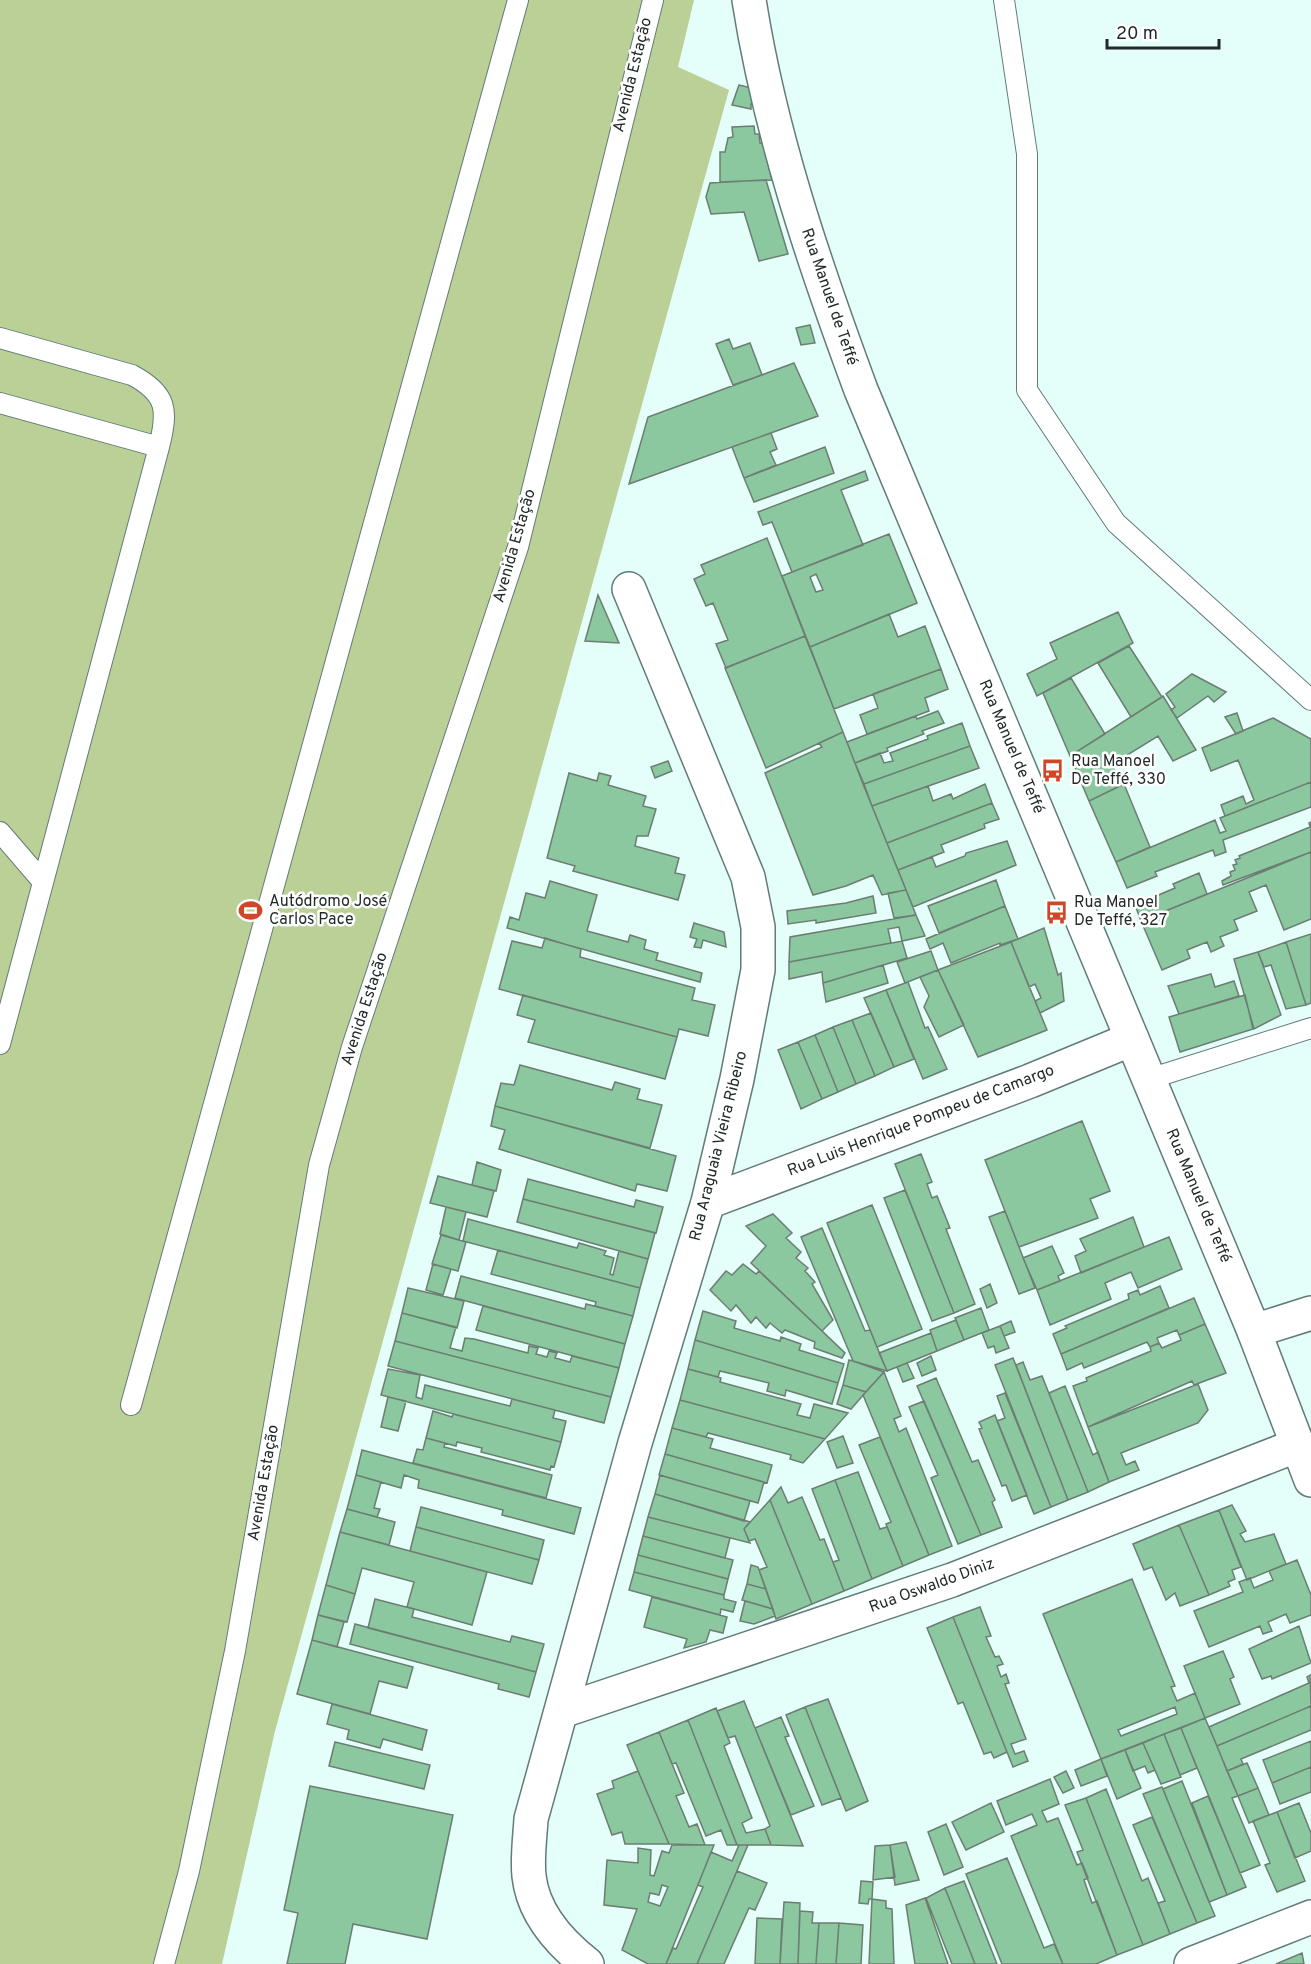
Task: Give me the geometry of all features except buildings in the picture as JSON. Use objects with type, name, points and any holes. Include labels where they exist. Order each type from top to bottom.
[{"type":"street","name":"Rua Manuel de Teffé","points":[[744,0],[812,258],[861,390],[1254,1331],[1311,1480]]},
{"type":"street","name":"Rua Araguaia Vieira Ribeiro","points":[[587,1964],[564,1947],[543,1918],[529,1876],[531,1819],[636,1443],[708,1202],[737,1079],[758,970],[758,927],[748,877],[629,589]]},
{"type":"street","name":"Rua Luis Henrique Pompeu de Camargo","points":[[708,1202],[1030,1081],[1132,1038]]},
{"type":"street","points":[[1254,1331],[1311,1313]]},
{"type":"street","name":"Rua Oswaldo Diniz","points":[[562,1711],[952,1580],[1298,1445]]},
{"type":"street","points":[[1191,1964],[1311,1917]]},
{"type":"lane","points":[[131,1405],[518,0]]},
{"type":"lane","name":"Avenida Estação","points":[[164,1964],[189,1871],[235,1651],[319,1165],[352,1047],[518,547],[607,176],[653,0]]},
{"type":"lane","points":[[1004,0],[1027,154],[1027,390],[1116,524],[1311,700]]},
{"type":"lane","points":[[0,338],[132,375],[148,384],[159,394],[164,408],[165,423],[0,1044]]},
{"type":"lane","points":[[0,403],[159,447]]},
{"type":"lane","points":[[0,832],[43,882]]},
{"type":"lane","points":[[1149,1078],[1311,1028]]},
{"type":"green space","name":"Autódromo José Carlos Pace","points":[[0,0],[694,0],[678,67],[729,90],[275,1731],[222,1964],[0,1964]]},
{"type":"place","name":"Rua Manoel De Teffé, 330","points":[[1053,771]]},
{"type":"place","name":"Autódromo José Carlos Pace","points":[[251,911]]},
{"type":"place","name":"Rua Manoel De Teffé, 327","points":[[1056,912]]}]
